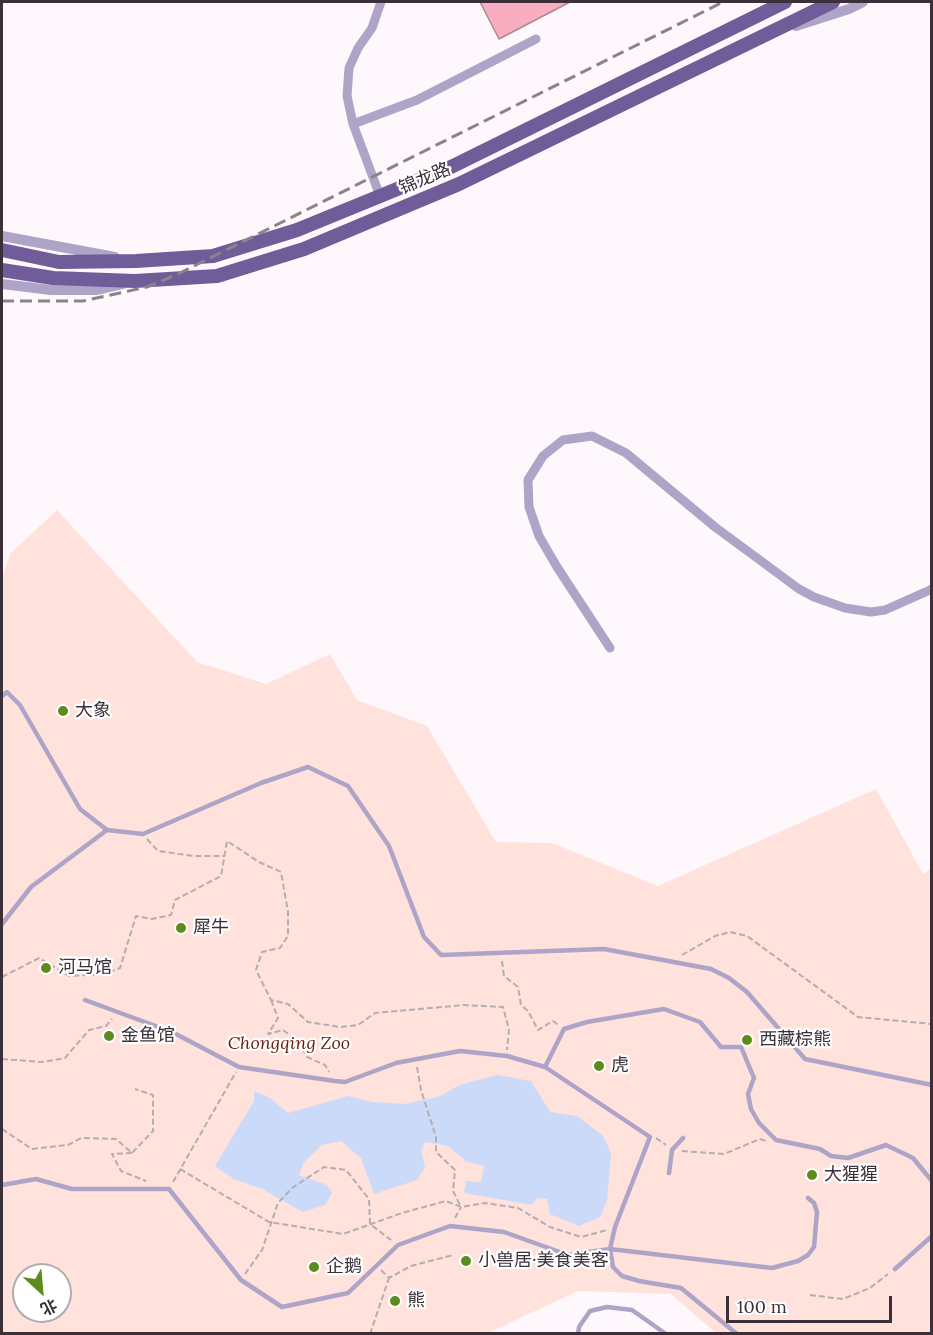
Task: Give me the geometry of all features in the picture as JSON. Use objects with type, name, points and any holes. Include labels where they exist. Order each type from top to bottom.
[{"type":"main road","name":"锦龙路","points":[[2,250],[59,262],[136,261],[213,256],[297,230],[451,167],[785,2]]},
{"type":"main road","name":"锦龙路","points":[[2,270],[52,278],[135,281],[217,276],[304,249],[459,184],[833,2]]},
{"type":"street","points":[[380,196],[354,124],[347,96],[349,68],[358,48],[372,28],[381,2]]},
{"type":"street","points":[[759,14],[777,2]]},
{"type":"street","points":[[770,34],[849,9],[863,2]]},
{"type":"street","points":[[354,124],[417,100],[536,39]]},
{"type":"street","points":[[2,236],[136,261]]},
{"type":"street","points":[[2,284],[51,290],[97,290],[135,281]]},
{"type":"street","points":[[610,648],[539,536],[529,507],[528,480],[543,456],[562,440],[592,436],[626,453],[715,527],[799,589],[814,597],[845,608],[871,612],[885,610],[932,589]]},
{"type":"lane","points":[[2,696],[7,692],[20,705],[80,808],[106,830],[143,834],[261,783],[308,767],[348,786],[388,846],[424,937],[441,954],[604,949],[711,969],[729,978],[747,992],[805,1059],[932,1085]]},
{"type":"lane","points":[[2,924],[31,887],[106,830]]},
{"type":"lane","points":[[85,1000],[172,1032],[239,1067],[345,1083],[396,1063],[460,1051],[507,1056],[545,1067],[650,1137],[615,1227],[610,1249],[613,1267],[622,1276],[681,1288],[737,1334]]},
{"type":"lane","points":[[545,1067],[564,1029],[587,1022],[664,1009],[700,1022],[721,1047],[741,1047],[754,1078],[748,1094],[751,1108],[759,1123],[776,1140],[820,1149],[831,1156],[848,1158],[886,1145],[913,1158],[932,1181]]},
{"type":"lane","points":[[669,1173],[672,1150],[683,1138]]},
{"type":"lane","points":[[2,1185],[36,1179],[72,1189],[169,1189],[241,1280],[282,1307],[348,1293],[398,1245],[450,1226],[504,1232],[568,1255],[610,1249],[772,1268],[808,1255],[814,1247],[817,1212],[814,1203],[808,1198]]},
{"type":"lane","points":[[896,1269],[932,1236]]},
{"type":"lane","points":[[578,1334],[579,1327],[590,1311],[607,1306],[632,1310],[666,1334]]},
{"type":"path","points":[[143,834],[158,851],[194,856],[225,856]]},
{"type":"path","points":[[2,977],[39,958],[69,976],[104,974],[120,968],[136,916],[152,920],[171,915],[175,900],[221,876],[228,841],[259,862],[281,872],[288,912],[288,936],[280,948],[262,952],[256,970],[278,1018],[268,1034],[284,1030],[299,1042],[307,1057],[325,1065],[334,1081]]},
{"type":"path","points":[[670,961],[715,936],[730,932],[747,936],[858,1017],[932,1024]]},
{"type":"path","points":[[501,952],[504,976],[518,987],[521,1005],[528,1011],[538,1030],[552,1021],[564,1029]]},
{"type":"path","points":[[271,1000],[288,1004],[308,1022],[340,1027],[358,1025],[375,1013],[464,1005],[503,1007],[509,1030],[507,1056]]},
{"type":"path","points":[[2,1059],[43,1062],[65,1058],[89,1030],[106,1026],[118,1012]]},
{"type":"path","points":[[416,1059],[421,1090],[436,1137],[436,1152],[455,1170],[453,1191],[461,1207]]},
{"type":"path","points":[[169,1189],[239,1067]]},
{"type":"path","points":[[135,1089],[153,1095],[153,1131],[132,1153],[112,1154],[121,1171],[150,1182]]},
{"type":"path","points":[[2,1129],[32,1149],[68,1145],[81,1138],[116,1139],[132,1153]]},
{"type":"path","points":[[650,1137],[660,1140],[672,1150],[724,1154],[760,1139],[769,1143]]},
{"type":"path","points":[[241,1280],[262,1250],[269,1222],[278,1203],[292,1188],[324,1167],[346,1170],[369,1199],[370,1224]]},
{"type":"path","points":[[180,1169],[269,1222],[343,1234],[446,1201],[461,1207],[485,1203],[518,1208],[550,1227],[581,1237],[615,1227]]},
{"type":"path","points":[[450,1226],[461,1207]]},
{"type":"path","points":[[370,1224],[398,1245]]},
{"type":"path","points":[[370,1334],[389,1278],[411,1266],[453,1255]]},
{"type":"path","points":[[376,1266],[389,1278]]},
{"type":"path","points":[[810,1295],[843,1299],[870,1288],[896,1269]]},
{"type":"green space","name":"Chongqing Zoo","points":[[57,510],[197,662],[266,684],[330,654],[357,700],[427,726],[496,842],[552,843],[658,886],[876,789],[923,874],[931,869],[931,1333],[716,1333],[671,1294],[578,1291],[488,1333],[2,1333],[2,578],[10,554]]},
{"type":"water","points":[[497,1075],[531,1081],[550,1112],[577,1116],[603,1136],[611,1153],[607,1200],[600,1217],[579,1226],[550,1214],[547,1199],[537,1198],[532,1205],[464,1193],[466,1181],[481,1182],[484,1166],[467,1162],[448,1146],[425,1142],[421,1150],[425,1167],[417,1180],[374,1194],[361,1158],[341,1141],[322,1145],[304,1162],[299,1175],[327,1185],[332,1193],[325,1205],[303,1212],[262,1189],[234,1179],[215,1166],[254,1101],[254,1091],[270,1098],[288,1113],[348,1096],[373,1102],[404,1104],[438,1097],[460,1085]]},
{"type":"building","points":[[480,2],[570,2],[499,39]]},
{"type":"railway","points":[[2,301],[83,301],[147,287],[178,274],[723,2]]},
{"type":"place","name":"大象","points":[[63,711]]},
{"type":"place","name":"犀牛","points":[[181,928]]},
{"type":"place","name":"河马馆","points":[[46,968]]},
{"type":"place","name":"金鱼馆","points":[[109,1036]]},
{"type":"place","name":"西藏棕熊","points":[[747,1040]]},
{"type":"place","name":"虎","points":[[599,1066]]},
{"type":"place","name":"大猩猩","points":[[812,1175]]},
{"type":"place","name":"小兽居·美食美客","points":[[466,1261]]},
{"type":"place","name":"企鹅","points":[[314,1267]]},
{"type":"place","name":"熊","points":[[395,1301]]}]
